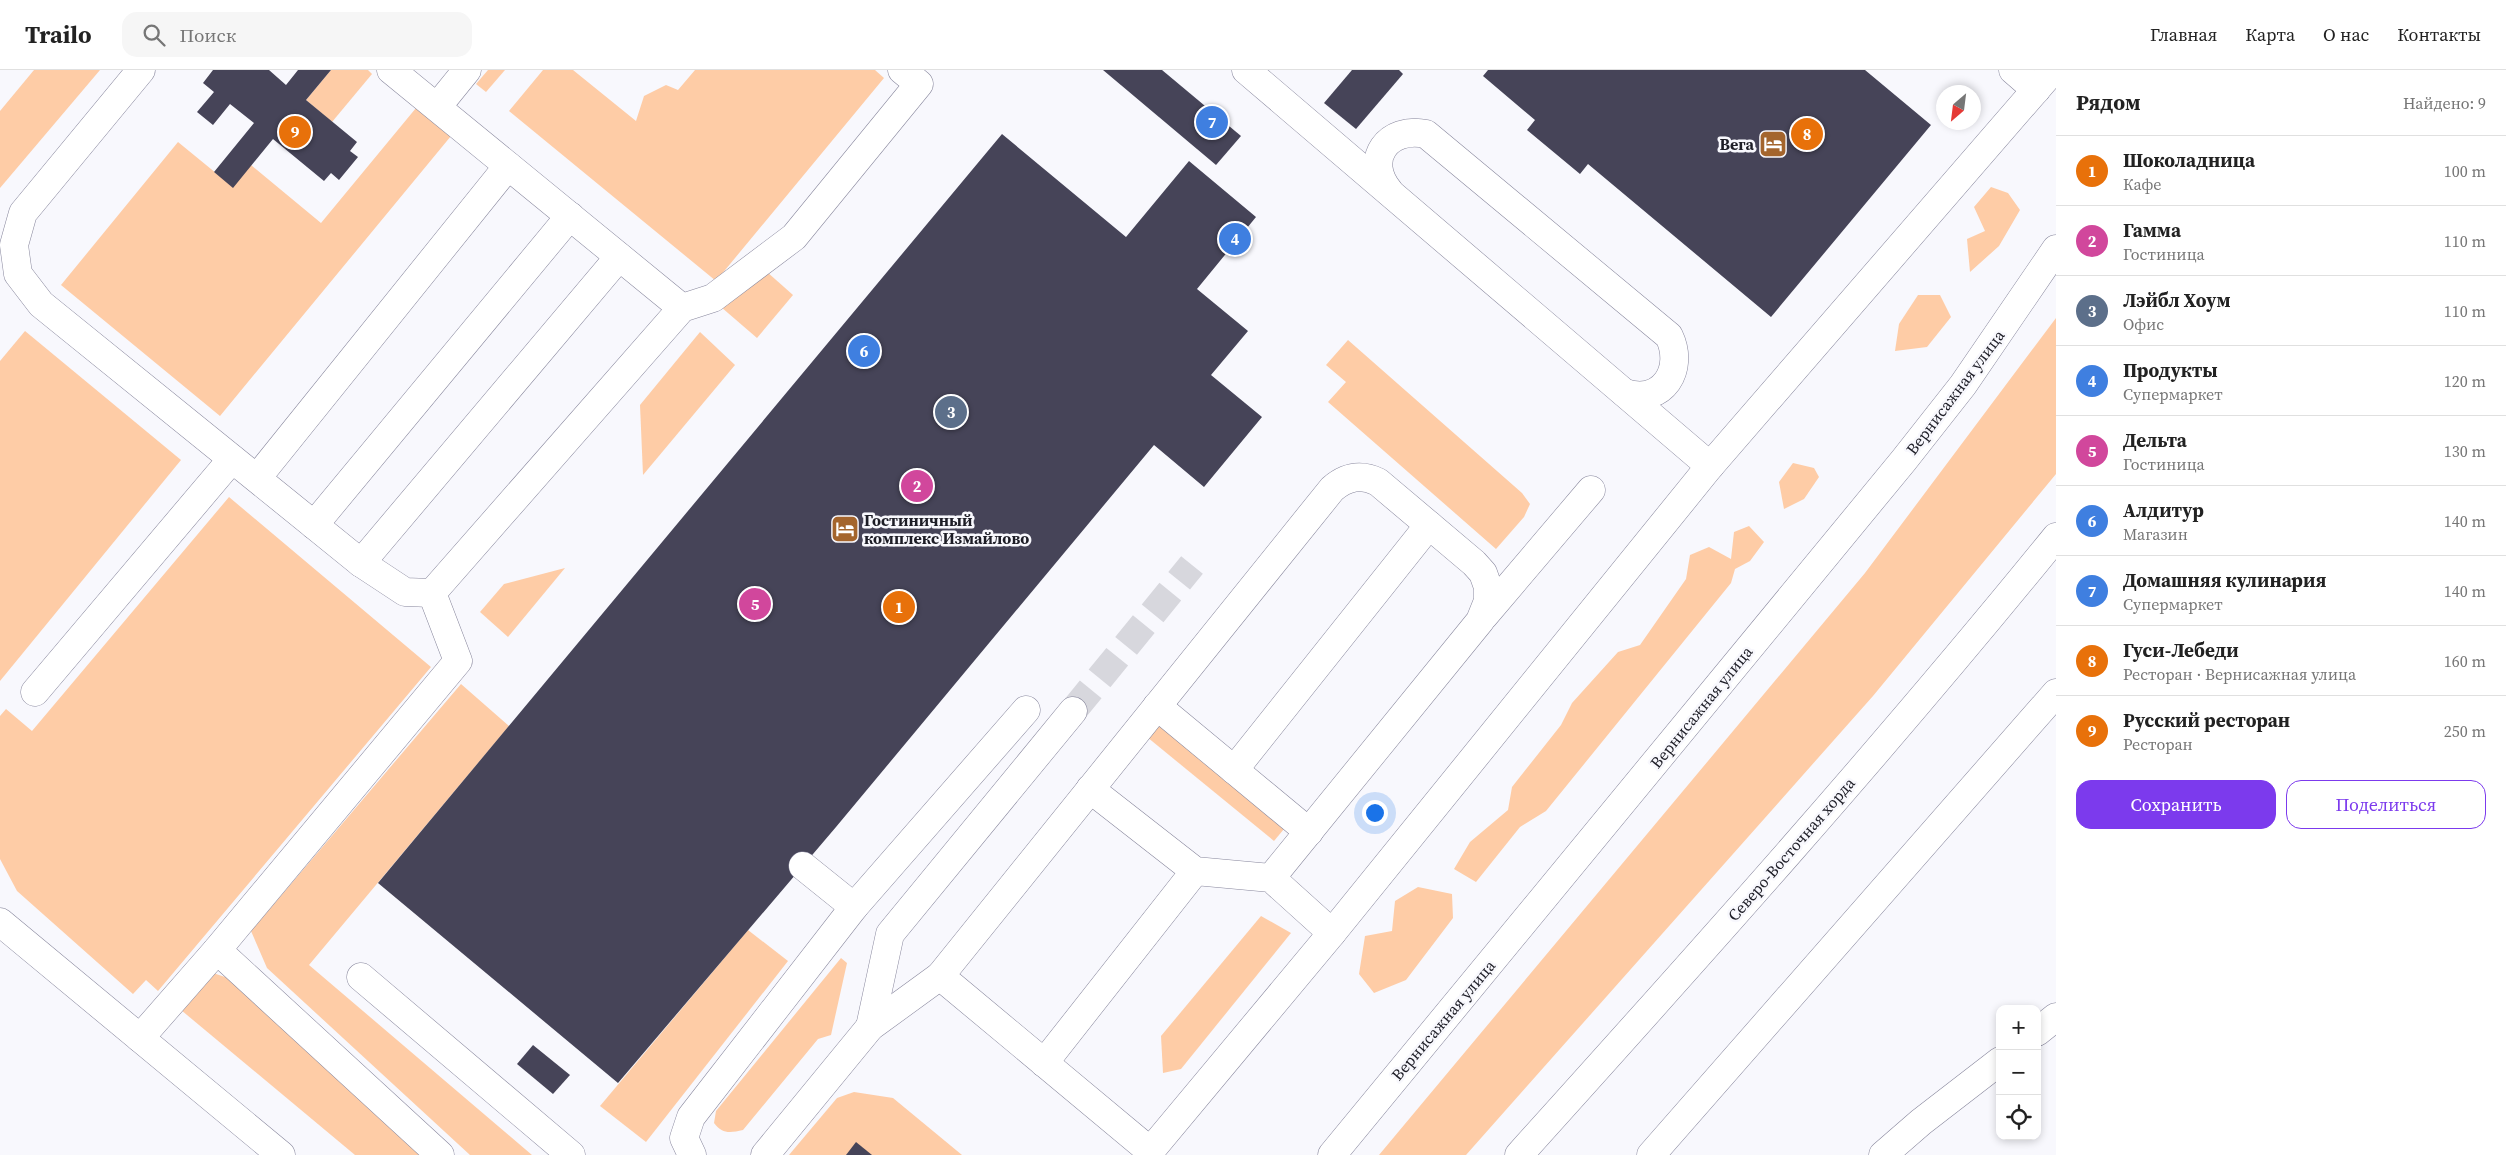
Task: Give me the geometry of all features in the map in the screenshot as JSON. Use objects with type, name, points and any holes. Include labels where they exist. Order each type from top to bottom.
[{"type":"main road","points":[[0,239],[141,70]]},
{"type":"main road","points":[[391,70],[682,308]]},
{"type":"main road","points":[[436,107],[467,70]]},
{"type":"main road","points":[[23,213],[14,245],[18,274],[41,304],[361,563],[405,592],[432,592],[682,308],[713,298],[794,236],[919,84],[902,70]]},
{"type":"main road","points":[[1246,70],[1710,466]]},
{"type":"main road","points":[[940,976],[1149,1153],[1332,933],[1710,466],[2045,80],[2013,70]]},
{"type":"main road","points":[[1389,191],[1382,182],[1378,170],[1379,158],[1383,148],[1392,138],[1402,133],[1414,131],[1426,134],[1669,336],[1675,347],[1676,360],[1674,372],[1667,382],[1658,391],[1646,395],[1633,396],[1625,393]]},
{"type":"main road","points":[[257,478],[508,166]]},
{"type":"main road","points":[[314,525],[570,216]]},
{"type":"main road","name":"Вернисажная улица","points":[[1332,1155],[1904,460],[1963,385],[2056,249]]},
{"type":"main road","points":[[361,563],[619,257]]},
{"type":"main road","points":[[35,692],[232,459]]},
{"type":"main road","points":[[765,1155],[870,1027],[940,976],[1332,489],[1342,481],[1360,477],[1378,482],[1474,563],[1483,574],[1488,587],[1488,601],[1480,621]]},
{"type":"main road","points":[[1271,878],[1480,621],[1591,490]]},
{"type":"main road","points":[[1234,770],[1429,525]]},
{"type":"main road","name":"Северо-Восточная хорда","points":[[1519,1155],[1667,991],[1940,680],[2056,537]]},
{"type":"main road","points":[[140,1038],[217,950],[458,661],[432,592]]},
{"type":"main road","points":[[1651,1155],[2056,693]]},
{"type":"main road","points":[[1157,706],[1308,832]]},
{"type":"main road","points":[[692,1155],[684,1138],[691,1117],[854,907],[1026,710]]},
{"type":"main road","points":[[870,1027],[890,934],[1073,711]]},
{"type":"main road","points":[[1090,789],[1195,871],[1271,878],[1332,933]]},
{"type":"main road","points":[[803,866],[854,907]]},
{"type":"main road","points":[[1044,1063],[1195,871]]},
{"type":"main road","points":[[0,922],[281,1155]]},
{"type":"main road","points":[[217,950],[440,1155]]},
{"type":"main road","points":[[361,977],[571,1155]]},
{"type":"main road","points":[[2041,1029],[2056,1017]]},
{"type":"main road","points":[[1883,1155],[1920,1122],[1996,1064]]},
{"type":"shaded area","points":[[34,70],[100,70],[0,188],[0,111]]},
{"type":"shaded area","points":[[331,70],[368,70],[372,74],[332,122],[306,100]]},
{"type":"shaded area","points":[[488,70],[505,70],[486,92],[476,84]]},
{"type":"shaded area","points":[[543,70],[573,70],[636,121],[644,96],[666,85],[678,90],[695,70],[875,70],[884,78],[716,281],[509,111]]},
{"type":"shaded area","points":[[416,108],[451,136],[220,416],[61,285],[178,142],[233,187],[251,165],[321,223]]},
{"type":"shaded area","points":[[1991,187],[2008,193],[2020,210],[1999,246],[1970,272],[1967,239],[1985,231],[1974,207]]},
{"type":"shaded area","points":[[758,264],[793,295],[757,338],[721,307]]},
{"type":"shaded area","points":[[1918,295],[1940,295],[1951,317],[1927,347],[1895,351],[1899,324]]},
{"type":"shaded area","points":[[2056,318],[2056,474],[1873,696],[1466,1155],[1379,1155],[1865,573]]},
{"type":"shaded area","points":[[25,331],[181,460],[0,681],[0,361]]},
{"type":"shaded area","points":[[700,332],[735,365],[643,475],[640,405]]},
{"type":"shaded area","points":[[1348,340],[1522,493],[1530,504],[1524,517],[1496,549],[1328,402],[1346,382],[1326,365]]},
{"type":"shaded area","points":[[1793,463],[1814,468],[1819,477],[1804,499],[1784,509],[1779,482]]},
{"type":"shaded area","points":[[229,497],[431,667],[158,991],[146,980],[133,994],[17,891],[0,859],[0,716],[6,709],[32,731]]},
{"type":"shaded area","points":[[1749,526],[1764,542],[1750,561],[1735,569],[1731,583],[1546,811],[1520,827],[1476,882],[1454,869],[1470,842],[1508,810],[1512,787],[1561,725],[1572,703],[1618,652],[1640,645],[1686,579],[1690,555],[1709,547],[1731,559],[1734,532]]},
{"type":"shaded area","points":[[565,568],[508,637],[480,612],[504,584]]},
{"type":"shaded area","points":[[461,684],[509,726],[309,965],[532,1155],[470,1155],[267,968],[251,931]]},
{"type":"shaded area","points":[[1157,724],[1284,829],[1274,841],[1147,737]]},
{"type":"shaded area","points":[[1418,887],[1452,894],[1453,918],[1406,980],[1374,993],[1359,974],[1365,936],[1392,931],[1395,901]]},
{"type":"shaded area","points":[[1261,916],[1291,933],[1181,1069],[1163,1073],[1161,1036]]},
{"type":"shaded area","points":[[748,930],[788,961],[646,1142],[600,1106]]},
{"type":"shaded area","points":[[841,958],[847,963],[831,1035],[818,1039],[743,1130],[730,1132],[720,1129],[714,1123],[716,1111]]},
{"type":"shaded area","points":[[213,973],[234,980],[420,1155],[355,1155],[181,1010]]},
{"type":"shaded area","points":[[854,1092],[893,1098],[962,1155],[789,1155],[837,1098]]},
{"type":"building","points":[[213,70],[269,70],[286,85],[298,70],[331,70],[306,100],[357,142],[350,151],[358,157],[339,180],[331,173],[324,181],[273,139],[233,188],[214,172],[254,123],[230,104],[213,125],[197,112],[214,92],[203,83]]},
{"type":"building","points":[[1103,70],[1162,70],[1241,136],[1216,165]]},
{"type":"building","points":[[1352,70],[1399,70],[1403,74],[1356,129],[1324,103]]},
{"type":"building","points":[[1488,70],[1865,70],[1931,125],[1771,317],[1588,164],[1580,174],[1527,130],[1535,120],[1483,76]]},
{"type":"building","points":[[1002,134],[1126,237],[1189,161],[1256,217],[1197,289],[1248,331],[1211,375],[1262,417],[1204,487],[1154,445],[836,827],[618,1083],[378,883]]},
{"type":"building","points":[[533,1045],[570,1075],[553,1094],[517,1064]]},
{"type":"building","points":[[856,1142],[872,1155],[846,1155]]},
{"type":"tunnel","points":[[1073,711],[1192,565]]},
{"type":"place","name":"Домашняя кулинария","points":[[1212,122]]},
{"type":"place","name":"Русский ресторан","points":[[295,132]]},
{"type":"place","name":"Гуси-Лебеди","points":[[1807,134]]},
{"type":"place","name":"Вега","points":[[1773,144]]},
{"type":"place","name":"Продукты","points":[[1235,239]]},
{"type":"place","name":"Алдитур","points":[[864,351]]},
{"type":"place","name":"Лэйбл Хоум","points":[[951,412]]},
{"type":"place","name":"Гамма","points":[[917,486]]},
{"type":"place","name":"Гостиничный комплекс Измайлово","points":[[845,529]]},
{"type":"place","name":"Дельта","points":[[755,604]]},
{"type":"place","name":"Шоколадница","points":[[899,607]]}]
